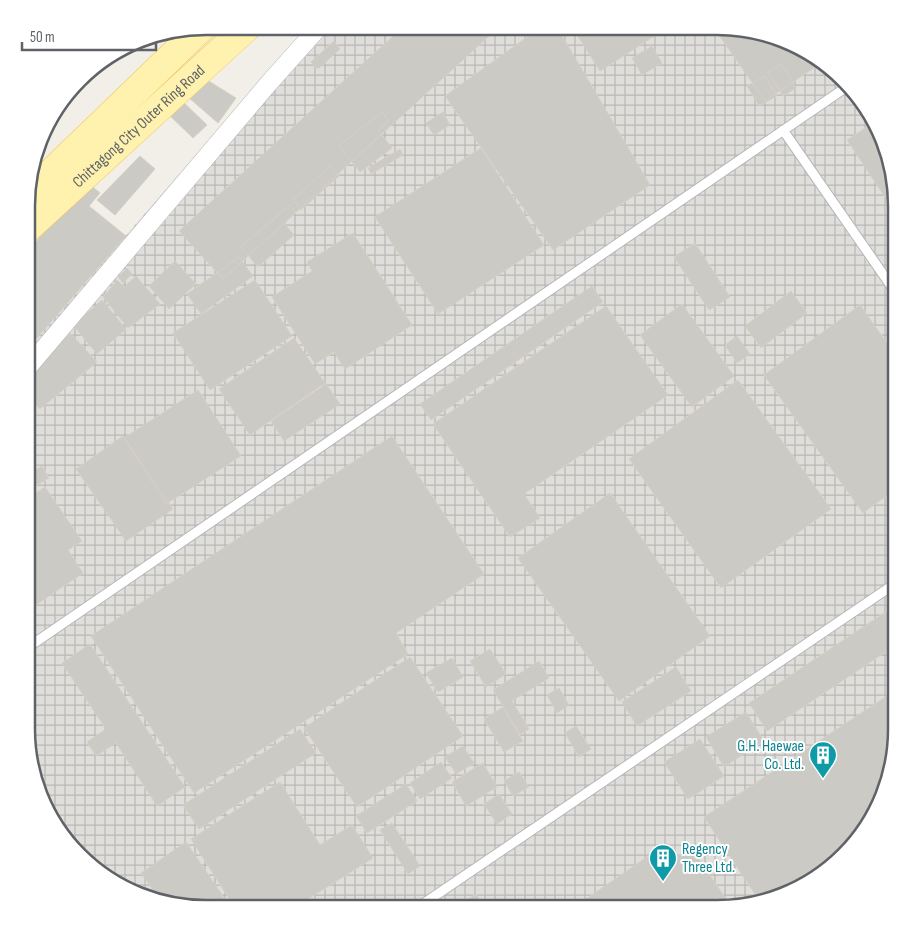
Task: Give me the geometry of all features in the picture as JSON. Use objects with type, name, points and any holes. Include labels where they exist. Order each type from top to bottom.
[{"type":"main road","name":"Chittagong City Outer Ring Road","points":[[35,221],[238,35]]},
{"type":"main road","points":[[36,187],[193,36]]},
{"type":"street","points":[[35,359],[269,82],[312,35]]},
{"type":"lane","points":[[35,643],[843,90]]},
{"type":"lane","points":[[783,130],[888,281]]},
{"type":"lane","points":[[429,900],[888,588]]},
{"type":"shaded area","points":[[300,35],[740,36],[772,44],[803,58],[830,77],[846,93],[865,120],[879,151],[885,172],[888,194],[888,741],[885,763],[879,784],[865,815],[838,850],[803,877],[783,887],[762,894],[729,900],[194,900],[161,894],[140,887],[120,877],[93,858],[70,833],[48,795],[38,763],[35,741],[35,340]]},
{"type":"building","points":[[394,35],[490,35],[223,279],[179,231]]},
{"type":"building","points":[[530,35],[562,35],[650,185],[553,250],[445,96]]},
{"type":"building","points":[[577,35],[656,35],[600,71]]},
{"type":"building","points":[[719,35],[740,36],[772,44],[803,58],[816,67],[765,101]]},
{"type":"building","points":[[334,41],[340,49],[318,69],[311,62]]},
{"type":"building","points":[[652,46],[662,63],[642,75],[632,58]]},
{"type":"building","points":[[782,64],[796,88],[783,96],[768,72]]},
{"type":"building","points":[[765,76],[777,96],[759,106],[747,86]]},
{"type":"building","points":[[207,80],[236,98],[218,123],[188,97]]},
{"type":"building","points":[[180,99],[207,125],[193,138],[165,111]]},
{"type":"building","points":[[382,112],[389,121],[378,130],[392,148],[360,172],[339,146]]},
{"type":"building","points":[[443,112],[450,125],[434,135],[426,123]]},
{"type":"building","points":[[868,126],[879,151],[885,172],[888,195],[885,197],[847,140]]},
{"type":"building","points":[[481,148],[544,245],[438,314],[375,217]]},
{"type":"building","points":[[400,149],[403,155],[371,174],[368,168]]},
{"type":"building","points":[[140,156],[155,169],[115,215],[97,200]]},
{"type":"building","points":[[330,166],[339,176],[301,210],[293,200]]},
{"type":"building","points":[[87,182],[100,193],[89,206],[126,236],[37,338],[35,336],[35,243]]},
{"type":"building","points":[[290,205],[296,213],[284,223],[294,235],[258,267],[241,247]]},
{"type":"building","points":[[353,233],[412,325],[345,369],[334,352],[315,364],[272,297],[312,271],[307,262]]},
{"type":"building","points":[[695,243],[730,297],[709,310],[674,257]]},
{"type":"building","points":[[239,257],[253,276],[201,314],[187,294]]},
{"type":"building","points":[[175,261],[196,284],[169,309],[149,286]]},
{"type":"building","points":[[127,268],[132,274],[123,283],[118,277]]},
{"type":"building","points":[[136,276],[160,304],[128,328],[103,297],[117,280],[124,287]]},
{"type":"building","points":[[255,280],[292,336],[210,390],[173,333]]},
{"type":"building","points":[[592,286],[603,302],[431,420],[420,404]]},
{"type":"building","points":[[791,291],[807,313],[761,348],[745,326]]},
{"type":"building","points":[[102,300],[126,329],[97,354],[73,325]]},
{"type":"building","points":[[682,304],[734,376],[692,407],[640,335]]},
{"type":"building","points":[[860,305],[888,345],[888,495],[863,513],[764,375]]},
{"type":"building","points":[[606,306],[668,395],[524,494],[540,518],[510,537],[433,424]]},
{"type":"building","points":[[70,333],[97,362],[40,409],[35,404],[35,369]]},
{"type":"building","points":[[737,336],[750,354],[737,363],[725,345]]},
{"type":"building","points":[[294,338],[325,383],[250,435],[219,389]]},
{"type":"building","points":[[738,380],[831,509],[721,588],[629,459]]},
{"type":"building","points":[[326,384],[340,404],[284,441],[271,421]]},
{"type":"building","points":[[198,390],[241,456],[166,504],[124,438]]},
{"type":"building","points":[[123,436],[173,509],[126,541],[76,469]]},
{"type":"building","points":[[392,436],[484,574],[396,633],[408,654],[194,793],[91,636]]},
{"type":"building","points":[[42,466],[49,478],[35,486],[35,470]]},
{"type":"building","points":[[45,487],[82,541],[68,550],[83,573],[35,606],[35,493]]},
{"type":"building","points":[[610,493],[710,636],[619,701],[518,558]]},
{"type":"building","points":[[888,610],[888,650],[767,731],[749,703]]},
{"type":"building","points":[[90,644],[185,787],[157,806],[116,743],[96,756],[87,742],[106,729],[62,663]]},
{"type":"building","points":[[490,649],[506,674],[486,687],[470,661]]},
{"type":"building","points":[[410,657],[463,736],[357,807],[304,728]]},
{"type":"building","points":[[452,658],[463,677],[438,692],[426,673]]},
{"type":"building","points":[[539,661],[549,678],[512,701],[529,729],[520,735],[493,690]]},
{"type":"building","points":[[676,667],[691,691],[637,726],[622,702]]},
{"type":"building","points":[[559,688],[569,705],[557,713],[547,695]]},
{"type":"building","name":"G.H. Haewae Co. Ltd.","points":[[888,695],[888,741],[885,763],[870,805],[846,842],[821,865],[803,877],[783,887],[756,895],[704,817]]},
{"type":"building","points":[[503,707],[523,741],[504,752],[484,719]]},
{"type":"building","points":[[746,712],[764,741],[724,767],[706,737]]},
{"type":"building","points":[[576,726],[591,749],[579,757],[565,733]]},
{"type":"building","points":[[300,729],[316,753],[199,829],[183,805]]},
{"type":"building","points":[[700,739],[724,776],[688,799],[664,762]]},
{"type":"building","points":[[463,746],[474,763],[456,774],[445,757]]},
{"type":"building","points":[[441,762],[452,778],[420,799],[410,783]]},
{"type":"building","points":[[483,763],[497,787],[466,806],[452,782]]},
{"type":"building","points":[[519,772],[529,787],[513,796],[504,781]]},
{"type":"building","points":[[280,782],[320,845],[352,825],[373,858],[307,900],[230,900],[191,839]]},
{"type":"building","points":[[406,784],[417,801],[367,833],[356,816]]},
{"type":"building","points":[[499,794],[512,814],[497,824],[484,804]]},
{"type":"building","points":[[392,823],[420,866],[408,874],[380,830]]},
{"type":"building","points":[[186,842],[226,900],[183,899],[161,894],[154,892],[141,873]]},
{"type":"building","name":"Regency Three Ltd.","points":[[667,843],[676,857],[691,847],[727,900],[585,900]]},
{"type":"building","points":[[476,894],[480,900],[467,900]]},
{"type":"place","name":"G.H. Haewae Co. Ltd.","points":[[823,779]]},
{"type":"place","name":"Regency Three Ltd.","points":[[663,882]]}]
